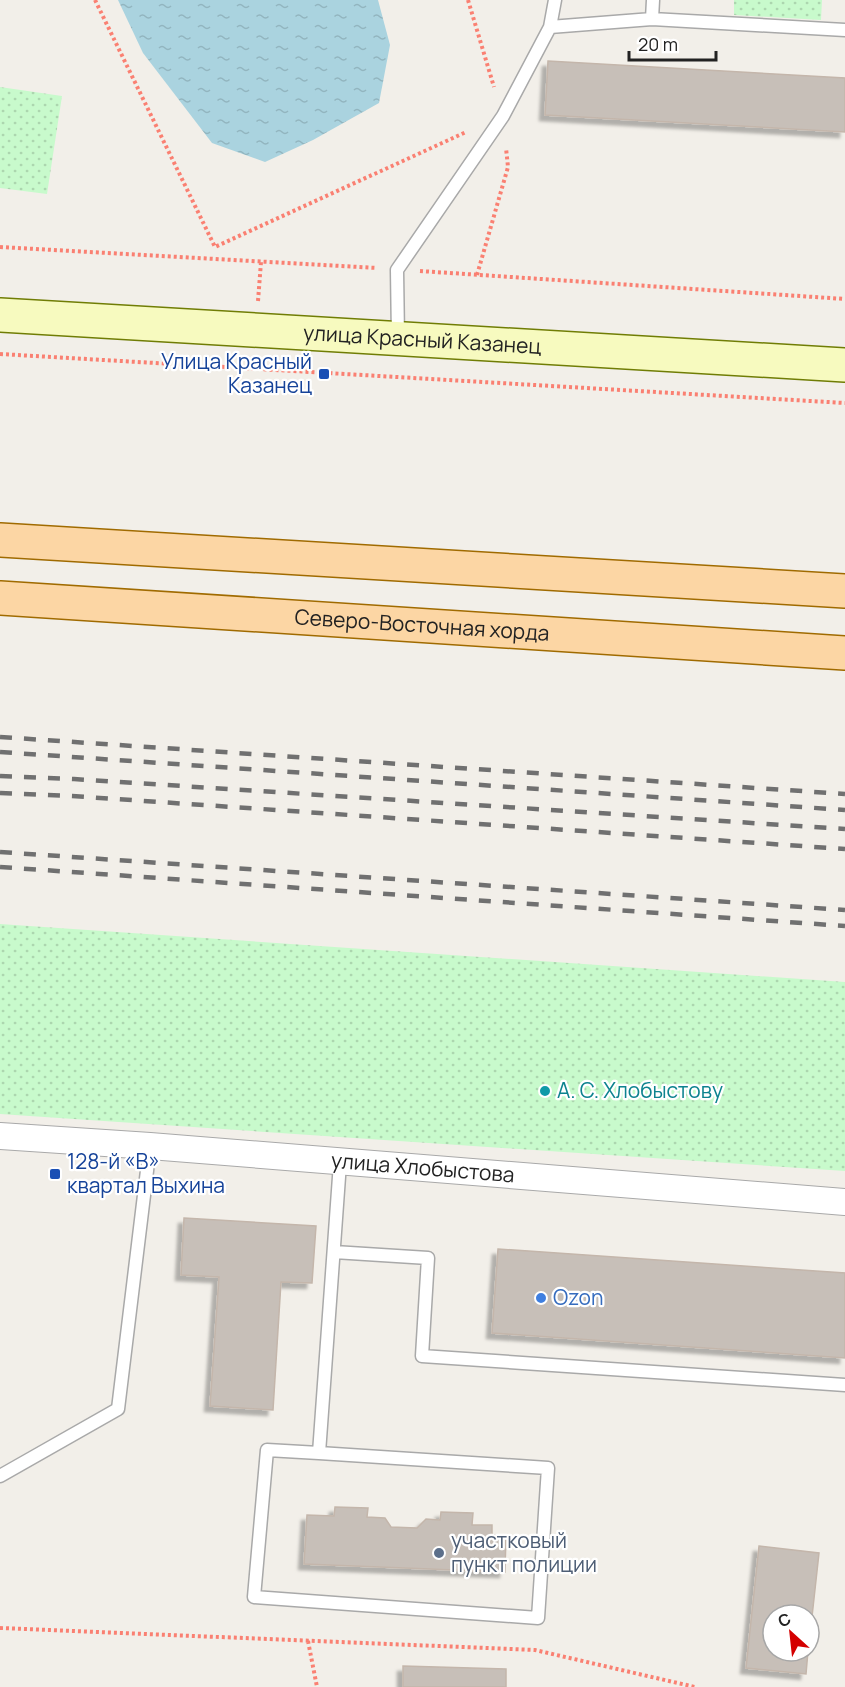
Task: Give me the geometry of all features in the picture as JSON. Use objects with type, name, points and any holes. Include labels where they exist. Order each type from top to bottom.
[{"type":"main road","points":[[0,540],[845,591]]},
{"type":"main road","name":"Северо-Восточная хорда","points":[[0,598],[845,653]]},
{"type":"street","name":"улица Красный Казанец","points":[[0,315],[845,365]]},
{"type":"street","name":"улица Хлобыстова","points":[[0,1136],[845,1202]]},
{"type":"lane","points":[[398,338],[397,270],[503,116],[550,27],[555,0]]},
{"type":"lane","points":[[652,19],[653,0]]},
{"type":"lane","points":[[550,27],[652,19],[845,30]]},
{"type":"lane","points":[[0,1476],[118,1409],[150,1146]]},
{"type":"lane","points":[[319,1453],[340,1163]]},
{"type":"lane","points":[[334,1252],[428,1258],[422,1356],[845,1384]]},
{"type":"lane","points":[[267,1449],[319,1453],[548,1468],[538,1618],[254,1597],[267,1449]]},
{"type":"path","points":[[95,0],[215,247],[503,116]]},
{"type":"path","points":[[468,0],[503,116],[508,167],[477,275]]},
{"type":"path","points":[[0,354],[845,403]]},
{"type":"path","points":[[0,1628],[535,1650],[695,1687]]},
{"type":"path","points":[[308,1640],[316,1687]]},
{"type":"green space","points":[[734,0],[822,0],[821,20],[734,15]]},
{"type":"green space","points":[[0,87],[62,96],[47,194],[0,188]]},
{"type":"green space","points":[[0,924],[845,982],[845,1171],[0,1114]]},
{"type":"water","points":[[118,0],[378,0],[390,45],[379,103],[313,140],[265,162],[212,143],[143,53]]},
{"type":"building","points":[[548,61],[845,78],[845,132],[545,115]]},
{"type":"building","points":[[184,1218],[316,1226],[312,1283],[281,1282],[273,1410],[210,1406],[219,1277],[181,1275]]},
{"type":"building","points":[[498,1249],[845,1273],[845,1358],[492,1333]]},
{"type":"building","points":[[335,1507],[368,1508],[367,1517],[385,1518],[391,1527],[417,1528],[426,1519],[440,1520],[441,1512],[473,1513],[472,1525],[492,1525],[492,1535],[506,1535],[505,1572],[304,1564],[307,1515],[334,1516]]},
{"type":"building","points":[[759,1546],[819,1553],[814,1603],[761,1603],[761,1663],[807,1663],[806,1674],[746,1668]]},
{"type":"building","points":[[403,1666],[506,1669],[506,1687],[403,1687]]},
{"type":"railway","points":[[0,737],[845,794]]},
{"type":"railway","points":[[0,752],[845,810]]},
{"type":"railway","points":[[0,776],[845,829]]},
{"type":"railway","points":[[0,793],[845,849]]},
{"type":"railway","points":[[0,852],[845,910]]},
{"type":"railway","points":[[0,867],[845,926]]},
{"type":"place","name":"Улица Красный Казанец","points":[[324,374]]},
{"type":"place","name":"А. С. Хлобыстову","points":[[545,1091]]},
{"type":"place","name":"128-й «В» квартал Выхина","points":[[55,1174]]},
{"type":"place","name":"Ozon","points":[[541,1298]]},
{"type":"place","name":"участковый пункт полиции","points":[[439,1553]]}]
